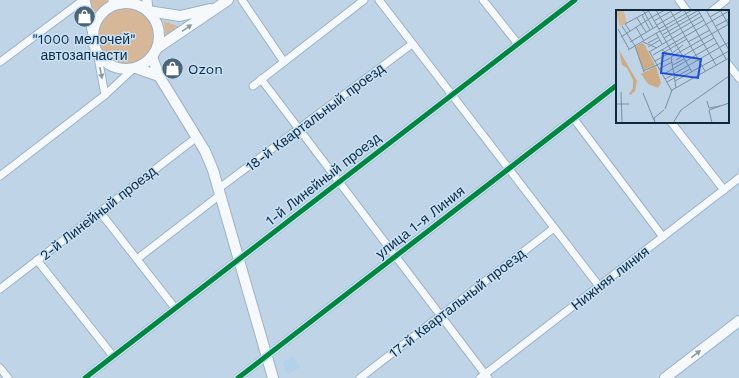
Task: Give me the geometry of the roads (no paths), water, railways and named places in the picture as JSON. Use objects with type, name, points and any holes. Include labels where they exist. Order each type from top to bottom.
[{"type":"main road","points":[[216,8],[180,16],[148,11],[133,4],[120,1],[102,14],[96,23],[93,34],[97,52],[102,59],[110,65],[123,69],[134,68],[145,64],[158,48],[228,0]]},
{"type":"main road","points":[[148,11],[155,20],[159,29],[160,38],[158,48]]},
{"type":"main road","points":[[152,57],[159,76],[205,151],[219,192],[273,378]]},
{"type":"main road","points":[[134,68],[159,76]]},
{"type":"main road","points":[[665,378],[739,321]]},
{"type":"street","points":[[0,62],[82,0],[86,1],[93,34]]},
{"type":"street","points":[[147,0],[148,11]]},
{"type":"street","points":[[242,0],[284,62]]},
{"type":"street","points":[[253,86],[364,0]]},
{"type":"street","points":[[379,0],[599,286]]},
{"type":"street","points":[[483,0],[518,44]]},
{"type":"street","name":"1-й Линейный проезд","points":[[85,378],[576,0]]},
{"type":"street","points":[[679,0],[686,10]]},
{"type":"street","points":[[713,10],[726,0]]},
{"type":"street","name":"18-й Квартальный проезд","points":[[137,259],[299,129],[412,44]]},
{"type":"street","points":[[97,52],[106,95]]},
{"type":"street","points":[[729,65],[739,78]]},
{"type":"street","points":[[0,176],[106,95],[134,68]]},
{"type":"street","points":[[261,80],[396,256],[485,377]]},
{"type":"street","name":"улица 1-я Линия","points":[[238,378],[616,86]]},
{"type":"street","points":[[574,119],[663,237]]},
{"type":"street","points":[[672,123],[724,190]]},
{"type":"street","name":"2-й Линейный проезд","points":[[0,289],[197,137]]},
{"type":"street","name":"Нижняя линия","points":[[485,377],[599,286],[739,178]]},
{"type":"street","points":[[100,212],[175,308]]},
{"type":"street","name":"17-й Квартальный проезд","points":[[360,378],[554,228]]},
{"type":"street","points":[[37,260],[113,356]]},
{"type":"street","points":[[0,368],[8,378]]},
{"type":"place","name":"\"1000 мелочей\" автозапчасти","points":[[84,17]]},
{"type":"place","name":"Ozon","points":[[173,69]]}]
